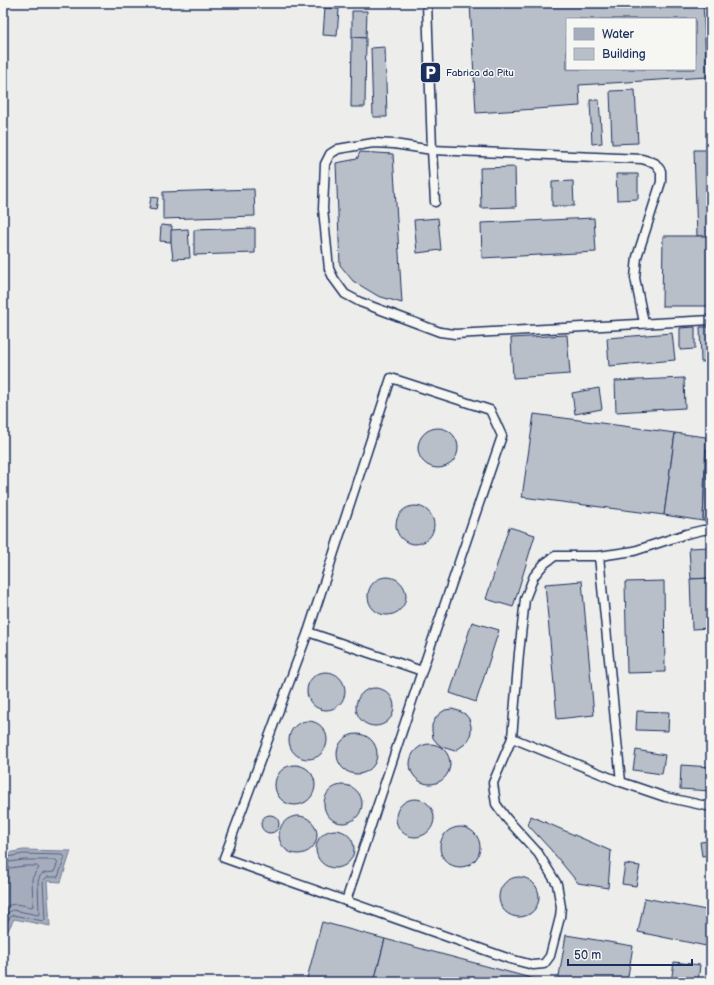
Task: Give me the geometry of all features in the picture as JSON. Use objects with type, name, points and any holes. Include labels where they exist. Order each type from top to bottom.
[{"type":"lane","points":[[427,3],[434,202]]},
{"type":"lane","points":[[644,323],[635,278],[637,257],[661,182],[661,171],[655,163],[642,159],[432,150],[394,144],[373,143],[338,149],[330,154],[325,164],[323,209],[329,269],[345,294],[360,302],[440,332],[455,334],[711,320]]},
{"type":"lane","points":[[346,901],[502,436],[490,410],[391,378],[308,632],[224,858],[510,959],[533,965],[544,964],[550,956],[560,917],[561,906],[557,884],[538,852],[507,819],[496,804],[493,783],[512,738],[525,599],[534,576],[544,564],[555,556],[598,556],[634,551],[686,534],[703,530],[711,530]]},
{"type":"lane","points":[[598,556],[620,782]]},
{"type":"lane","points":[[308,632],[422,671]]},
{"type":"lane","points":[[512,738],[620,782],[665,797],[711,807]]},
{"type":"water","points":[[23,850],[71,851],[61,882],[47,881],[50,926],[14,919],[3,940],[3,854]]},
{"type":"building","points":[[470,3],[703,3],[707,77],[579,85],[580,106],[476,113]]},
{"type":"building","points":[[325,8],[339,9],[337,36],[323,35]]},
{"type":"building","points":[[352,11],[367,11],[366,38],[352,37]]},
{"type":"building","points":[[352,37],[366,38],[365,107],[351,107]]},
{"type":"building","points":[[385,47],[387,117],[373,117],[371,48]]},
{"type":"building","points":[[635,90],[638,143],[612,144],[610,91]]},
{"type":"building","points":[[590,100],[599,100],[602,143],[592,144]]},
{"type":"building","points":[[694,150],[711,150],[711,236],[697,236]]},
{"type":"building","points":[[360,152],[393,154],[402,303],[378,296],[353,281],[340,265],[336,163],[357,159]]},
{"type":"building","points":[[515,167],[516,207],[481,208],[480,168]]},
{"type":"building","points":[[616,174],[638,174],[638,199],[617,200]]},
{"type":"building","points":[[573,181],[574,206],[552,206],[552,182]]},
{"type":"building","points":[[254,189],[255,216],[163,219],[163,192]]},
{"type":"building","points":[[151,197],[158,198],[156,210],[149,209]]},
{"type":"building","points":[[438,218],[441,250],[417,253],[414,220]]},
{"type":"building","points":[[594,218],[596,252],[482,258],[481,223]]},
{"type":"building","points":[[161,225],[172,226],[171,242],[160,241]]},
{"type":"building","points":[[255,228],[255,253],[194,255],[194,230]]},
{"type":"building","points":[[188,229],[190,258],[173,259],[171,230]]},
{"type":"building","points":[[663,236],[711,236],[711,306],[662,306]]},
{"type":"building","points":[[695,327],[695,349],[680,350],[680,328]]},
{"type":"building","points":[[700,327],[711,327],[711,361],[701,362]]},
{"type":"building","points":[[672,333],[675,360],[609,366],[607,338]]},
{"type":"building","points":[[567,335],[570,374],[513,378],[511,338]]},
{"type":"building","points":[[706,370],[711,370],[711,419],[708,419]]},
{"type":"building","points":[[684,378],[685,408],[616,412],[615,381]]},
{"type":"building","points":[[599,388],[602,409],[575,414],[572,393]]},
{"type":"building","points":[[534,414],[675,433],[664,515],[522,497]]},
{"type":"building","points":[[438,428],[452,434],[458,448],[452,462],[438,468],[424,462],[418,448],[424,434]]},
{"type":"building","points":[[675,433],[706,437],[703,521],[664,515]]},
{"type":"building","points":[[706,450],[711,450],[711,521],[703,521]]},
{"type":"building","points":[[411,506],[419,506],[429,511],[433,518],[433,532],[429,539],[419,544],[411,544],[401,539],[399,536],[396,529],[396,521],[401,511],[404,509]]},
{"type":"building","points":[[509,527],[535,535],[513,607],[486,599]]},
{"type":"building","points":[[711,547],[711,578],[691,579],[689,548]]},
{"type":"building","points":[[383,577],[391,577],[401,582],[405,589],[405,603],[401,610],[391,615],[383,615],[373,610],[371,607],[368,600],[368,592],[373,582],[376,580]]},
{"type":"building","points":[[711,578],[711,628],[692,629],[690,579]]},
{"type":"building","points":[[582,581],[594,715],[557,719],[545,584]]},
{"type":"building","points":[[664,581],[665,672],[627,673],[625,582]]},
{"type":"building","points":[[472,622],[499,630],[476,702],[450,693]]},
{"type":"building","points":[[322,672],[330,672],[340,677],[344,684],[344,698],[340,705],[330,710],[322,710],[312,705],[310,702],[307,695],[307,687],[312,677],[315,675]]},
{"type":"building","points":[[371,688],[379,688],[389,693],[393,700],[393,714],[389,721],[379,726],[371,726],[361,721],[359,718],[356,711],[356,703],[361,693],[364,691]]},
{"type":"building","points":[[452,709],[465,714],[469,719],[471,726],[469,739],[455,751],[442,747],[437,743],[433,738],[432,731],[432,725],[439,714],[445,710]]},
{"type":"building","points":[[637,711],[669,712],[668,731],[636,730]]},
{"type":"building","points":[[304,721],[312,721],[322,726],[326,733],[326,747],[322,754],[312,759],[304,759],[294,754],[292,751],[289,744],[289,736],[294,726],[297,724]]},
{"type":"building","points":[[357,734],[368,737],[374,743],[377,754],[374,765],[368,771],[357,774],[346,771],[340,765],[337,754],[340,743],[346,737]]},
{"type":"building","points":[[430,744],[444,750],[450,764],[444,778],[430,784],[416,778],[410,764],[416,750]]},
{"type":"building","points":[[636,750],[665,755],[662,774],[633,770]]},
{"type":"building","points":[[295,765],[309,771],[315,785],[309,799],[295,805],[281,799],[275,785],[281,771]]},
{"type":"building","points":[[681,765],[711,767],[711,791],[680,789]]},
{"type":"building","points":[[339,785],[347,785],[357,790],[361,797],[361,811],[357,818],[347,823],[339,823],[329,818],[327,815],[324,808],[324,800],[329,790],[332,788]]},
{"type":"building","points":[[411,799],[419,799],[429,804],[433,811],[433,825],[429,832],[419,837],[411,837],[401,832],[399,829],[396,822],[396,814],[401,804],[404,802]]},
{"type":"building","points":[[266,815],[274,815],[279,820],[277,831],[274,833],[266,833],[261,828],[261,820]]},
{"type":"building","points":[[294,816],[302,816],[312,821],[316,828],[316,842],[312,849],[302,854],[294,854],[284,849],[282,846],[279,839],[279,831],[284,821],[287,819]]},
{"type":"building","points":[[531,816],[611,851],[608,888],[578,883],[528,825]]},
{"type":"building","points":[[460,827],[474,833],[480,847],[474,861],[460,867],[446,861],[440,847],[446,833]]},
{"type":"building","points":[[331,830],[339,830],[349,835],[353,842],[353,856],[349,863],[339,868],[331,868],[321,863],[319,860],[316,853],[316,845],[321,835],[324,833]]},
{"type":"building","points":[[711,841],[711,855],[702,856],[700,842]]},
{"type":"building","points":[[625,864],[640,866],[636,886],[622,884]]},
{"type":"building","points":[[519,877],[533,883],[539,897],[533,911],[519,917],[505,911],[499,897],[505,883]]},
{"type":"building","points":[[645,898],[711,911],[711,947],[638,932]]},
{"type":"building","points":[[322,922],[385,939],[374,982],[306,982]]},
{"type":"building","points":[[566,935],[633,946],[627,982],[558,982]]},
{"type":"building","points":[[385,939],[542,981],[542,982],[374,982]]},
{"type":"building","points":[[674,962],[700,965],[698,982],[671,982]]},
{"type":"place","name":"Fabrica da Pitu","points":[[431,73]]}]
